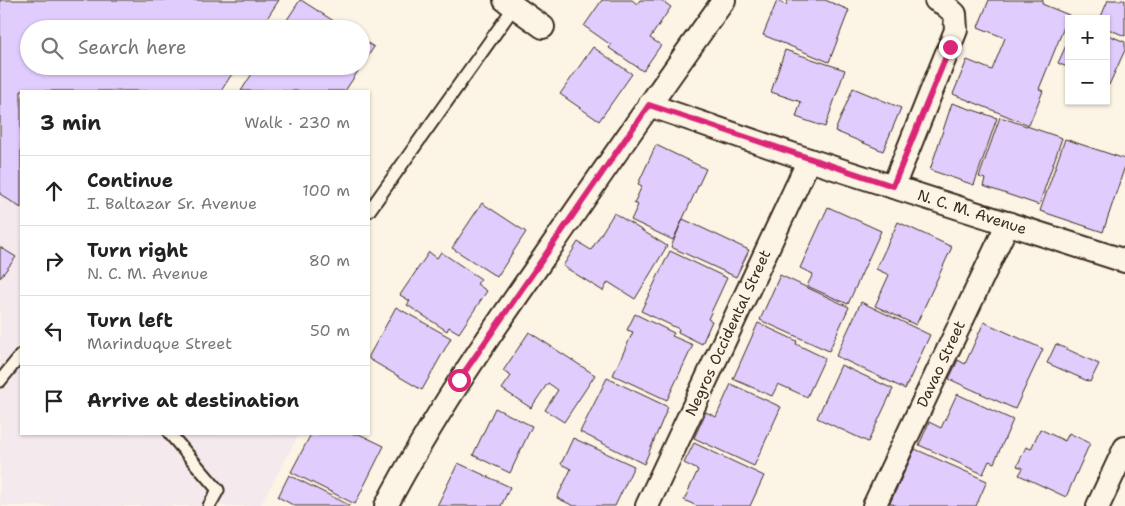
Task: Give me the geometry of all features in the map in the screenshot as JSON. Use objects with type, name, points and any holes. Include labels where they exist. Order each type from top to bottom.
[{"type":"street","points":[[386,506],[405,469],[459,380],[724,0]]},
{"type":"street","points":[[893,186],[956,30],[955,14],[944,4],[936,0]]},
{"type":"street","points":[[509,3],[543,27]]},
{"type":"street","name":"N. C. M. Avenue","points":[[649,105],[808,160],[1125,261]]},
{"type":"street","name":"Negros Occidental Street","points":[[647,506],[808,160]]},
{"type":"street","name":"Davao Street","points":[[874,506],[1008,223]]},
{"type":"street","points":[[1098,506],[1125,448]]},
{"type":"lane","points":[[370,210],[509,3]]},
{"type":"lane","points":[[0,381],[20,355]]},
{"type":"lane","points":[[171,435],[218,490],[209,506]]},
{"type":"shaded area","points":[[0,0],[279,0],[266,20],[20,20],[20,75],[231,75],[222,90],[20,90],[20,435],[298,435],[260,506],[0,506]]},
{"type":"building","points":[[0,0],[279,0],[266,20],[20,20],[20,75],[231,75],[222,90],[20,90],[20,207],[0,194]]},
{"type":"building","points":[[301,0],[332,20],[287,20]]},
{"type":"building","points":[[602,0],[632,0],[637,4],[640,0],[661,0],[671,7],[650,38],[661,45],[643,71],[609,48],[611,45],[584,26]]},
{"type":"building","points":[[788,0],[825,0],[849,10],[829,62],[763,35],[777,1],[786,5]]},
{"type":"building","points":[[989,0],[1043,0],[1042,4],[1069,15],[1065,15],[1065,25],[1039,89],[1043,91],[1029,125],[953,94],[967,60],[992,70],[1005,38],[978,27]]},
{"type":"building","points":[[1108,0],[1125,0],[1125,36],[1110,30],[1110,15],[1102,15]]},
{"type":"building","points":[[1110,36],[1125,42],[1125,50],[1110,83]]},
{"type":"building","points":[[370,45],[374,47],[370,53]]},
{"type":"building","points":[[593,47],[632,74],[599,121],[560,94]]},
{"type":"building","points":[[1065,48],[1065,66],[1058,63]]},
{"type":"building","points":[[785,50],[845,70],[825,127],[796,117],[801,102],[771,92]]},
{"type":"building","points":[[251,75],[356,75],[346,90],[242,90]]},
{"type":"building","points":[[853,88],[901,108],[883,151],[835,131]]},
{"type":"building","points":[[952,103],[997,118],[974,185],[930,170]]},
{"type":"building","points":[[1000,117],[1062,138],[1039,205],[983,186],[985,179],[979,177]]},
{"type":"building","points":[[1065,139],[1125,159],[1125,166],[1103,232],[1040,211]]},
{"type":"building","points":[[656,145],[706,169],[673,240],[631,220],[638,205],[634,203],[642,186],[638,184]]},
{"type":"building","points":[[482,203],[526,232],[497,277],[452,248]]},
{"type":"building","points":[[828,207],[881,231],[848,304],[807,286],[813,274],[800,268]]},
{"type":"building","points":[[614,213],[667,246],[635,299],[608,282],[603,291],[563,266],[578,242],[591,250]]},
{"type":"building","points":[[683,219],[749,250],[736,277],[671,247]]},
{"type":"building","points":[[898,222],[952,247],[916,325],[875,306],[889,275],[876,269]]},
{"type":"building","points":[[0,247],[16,257],[0,278]]},
{"type":"building","points":[[670,251],[727,278],[708,319],[712,321],[702,344],[678,332],[679,329],[641,311]]},
{"type":"building","points":[[429,252],[437,258],[441,252],[481,279],[477,284],[487,291],[459,333],[449,327],[447,331],[407,305],[410,301],[400,295]]},
{"type":"building","points":[[780,275],[849,307],[829,351],[760,320]]},
{"type":"building","points":[[861,302],[930,335],[905,389],[836,356]]},
{"type":"building","points":[[396,307],[451,338],[422,390],[370,360],[370,354]]},
{"type":"building","points":[[635,314],[674,333],[672,336],[693,345],[667,400],[613,375],[633,332],[627,330]]},
{"type":"building","points":[[984,322],[1043,349],[1015,409],[949,379],[958,360],[965,364]]},
{"type":"building","points":[[758,323],[797,341],[796,344],[825,358],[807,397],[778,384],[772,396],[733,379]]},
{"type":"building","points":[[529,332],[595,375],[564,422],[545,410],[558,390],[548,383],[531,408],[502,389],[511,376],[503,371]]},
{"type":"building","points":[[1056,344],[1099,364],[1090,382],[1047,363]]},
{"type":"building","points":[[841,365],[893,389],[868,442],[817,418]]},
{"type":"building","points":[[607,378],[668,407],[644,464],[580,432]]},
{"type":"building","points":[[731,384],[781,407],[754,466],[694,438],[706,412],[716,417]]},
{"type":"building","points":[[957,394],[1013,420],[994,463],[989,461],[983,474],[919,445],[929,422],[941,428]]},
{"type":"building","points":[[495,408],[532,426],[510,473],[473,455]]},
{"type":"building","points":[[1040,429],[1065,441],[1069,433],[1090,443],[1066,497],[1019,475],[1023,468],[1017,466],[1026,447],[1031,449]]},
{"type":"building","points":[[310,435],[361,435],[384,446],[355,504],[291,472]]},
{"type":"building","points":[[573,438],[634,466],[615,506],[574,506],[557,498],[571,469],[561,464]]},
{"type":"building","points":[[694,443],[764,476],[750,506],[697,506],[684,500],[698,470],[684,463]]},
{"type":"building","points":[[915,449],[987,481],[976,506],[897,506],[890,503]]},
{"type":"building","points":[[458,463],[510,487],[501,506],[437,506]]},
{"type":"building","points":[[289,475],[349,506],[295,506],[278,497]]},
{"type":"route","points":[[459,380],[649,105],[808,160],[893,186],[950,47]]}]
